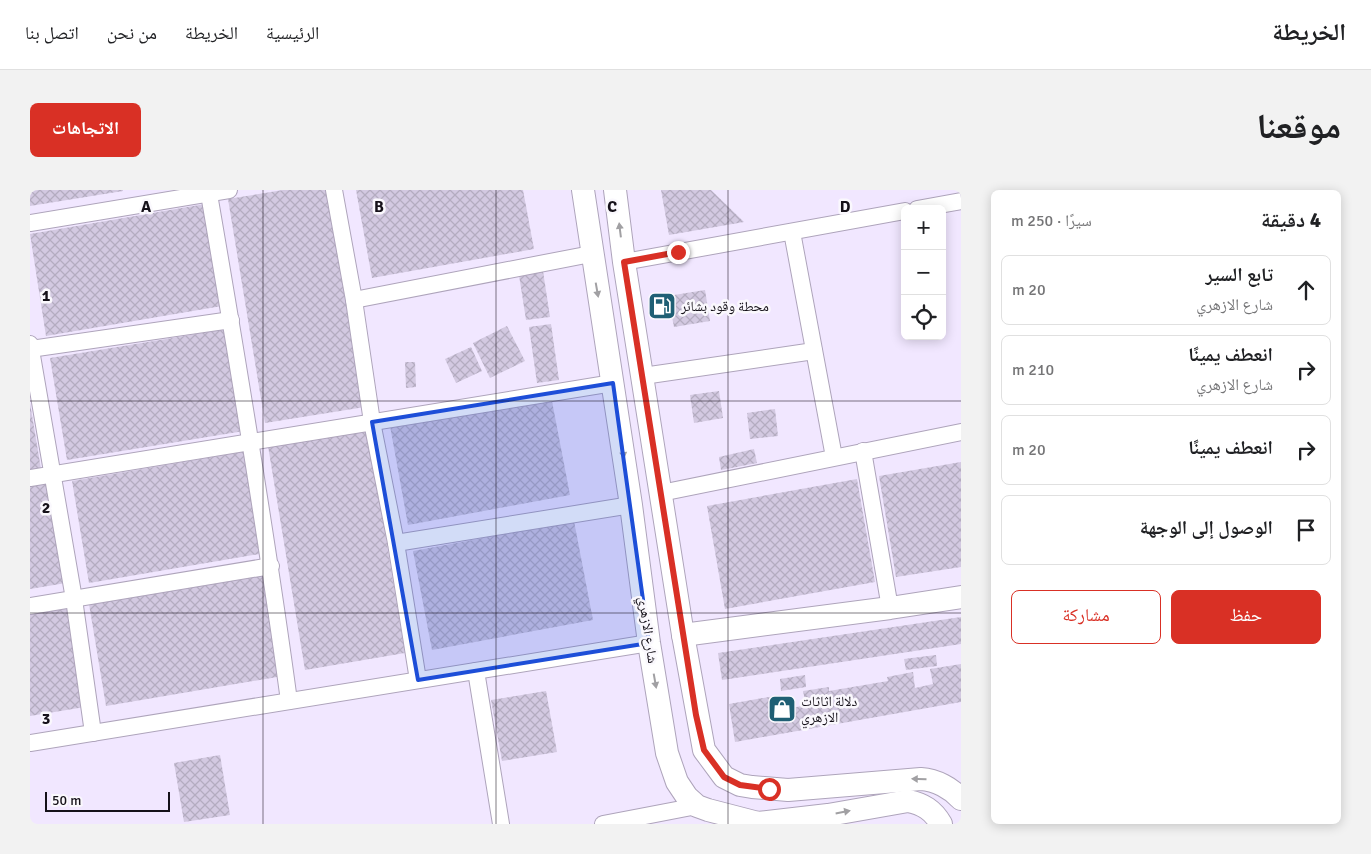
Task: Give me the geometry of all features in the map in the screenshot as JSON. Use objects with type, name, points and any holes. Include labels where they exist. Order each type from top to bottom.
[{"type":"street","points":[[30,223],[229,190]]},
{"type":"street","points":[[334,190],[354,300],[372,422],[396,543],[418,680]]},
{"type":"street","name":"شارع الازهري","points":[[582,190],[631,504],[649,643],[669,763],[686,797],[697,806]]},
{"type":"street","points":[[615,190],[624,262],[683,635],[704,750],[724,777],[740,785],[788,790],[921,779],[933,780],[955,793],[961,799]]},
{"type":"street","points":[[208,194],[271,566],[289,701]]},
{"type":"street","points":[[939,205],[961,201]]},
{"type":"street","points":[[624,262],[901,212]]},
{"type":"street","points":[[792,232],[834,457]]},
{"type":"street","points":[[354,300],[591,254]]},
{"type":"street","points":[[93,733],[74,599],[30,347],[230,320]]},
{"type":"street","points":[[643,376],[814,351]]},
{"type":"street","points":[[30,478],[613,383]]},
{"type":"street","points":[[661,493],[961,432]]},
{"type":"street","points":[[862,451],[890,608]]},
{"type":"street","points":[[396,543],[631,504]]},
{"type":"street","points":[[30,606],[271,566]]},
{"type":"street","points":[[683,635],[890,608],[961,596]]},
{"type":"street","points":[[30,743],[649,643]]},
{"type":"street","points":[[476,670],[501,824]]},
{"type":"street","points":[[605,824],[697,806],[758,823],[828,815],[908,801],[916,802],[934,813],[940,824]]},
{"type":"highlighted area","points":[[613,383],[649,643],[418,680],[372,422]]},
{"type":"building","points":[[30,190],[123,190],[123,191],[30,206]]},
{"type":"building","points":[[283,190],[329,190],[365,407],[265,423],[228,199]]},
{"type":"building","points":[[356,190],[523,190],[534,249],[372,278]]},
{"type":"building","points":[[661,190],[711,190],[744,222],[669,235]]},
{"type":"building","points":[[205,204],[222,306],[46,336],[30,234]]},
{"type":"building","points":[[543,271],[550,317],[526,320],[519,275]]},
{"type":"building","points":[[705,290],[710,321],[674,327],[668,296]]},
{"type":"building","points":[[551,324],[559,380],[537,383],[529,327]]},
{"type":"building","points":[[507,326],[525,361],[490,378],[473,343]]},
{"type":"building","points":[[227,329],[244,431],[67,460],[50,358]]},
{"type":"building","points":[[471,347],[482,371],[456,383],[445,359]]},
{"type":"building","points":[[405,362],[415,362],[416,387],[406,388]]},
{"type":"building","points":[[719,391],[723,418],[694,423],[690,395]]},
{"type":"building","points":[[551,396],[570,495],[408,525],[390,426]]},
{"type":"building","points":[[30,403],[41,469],[30,470]]},
{"type":"building","points":[[775,409],[778,436],[750,439],[747,413]]},
{"type":"building","points":[[368,429],[405,653],[305,670],[268,446]]},
{"type":"building","points":[[754,449],[757,463],[721,470],[719,457]]},
{"type":"building","points":[[248,451],[265,553],[89,583],[72,481]]},
{"type":"building","points":[[961,462],[961,567],[896,577],[879,476]]},
{"type":"building","points":[[857,479],[875,582],[725,609],[707,506]]},
{"type":"building","points":[[49,481],[66,583],[30,589],[30,484]]},
{"type":"building","points":[[574,521],[593,620],[432,650],[413,551]]},
{"type":"building","points":[[265,575],[283,676],[106,706],[89,604]]},
{"type":"building","points":[[68,606],[85,707],[30,716],[30,612]]},
{"type":"building","points":[[961,617],[961,644],[722,680],[718,653]]},
{"type":"building","points":[[936,655],[937,666],[906,670],[904,659]]},
{"type":"building","points":[[961,664],[961,702],[735,742],[729,704],[780,695],[783,710],[806,705],[803,691],[829,687],[829,691],[888,681],[887,677],[913,672],[915,688],[933,684],[930,669]]},
{"type":"building","points":[[805,675],[806,687],[781,691],[780,679]]},
{"type":"building","points":[[546,691],[557,752],[502,761],[491,700]]},
{"type":"building","points":[[220,755],[230,815],[184,822],[174,763]]},
{"type":"place","name":"محطة وقود بشائر","points":[[662,306]]},
{"type":"place","name":"دلالة اثاثات الازهري","points":[[782,709]]},
{"type":"route","points":[[678,252],[624,262],[696,715],[704,750],[724,777],[740,785],[769,789]]}]
